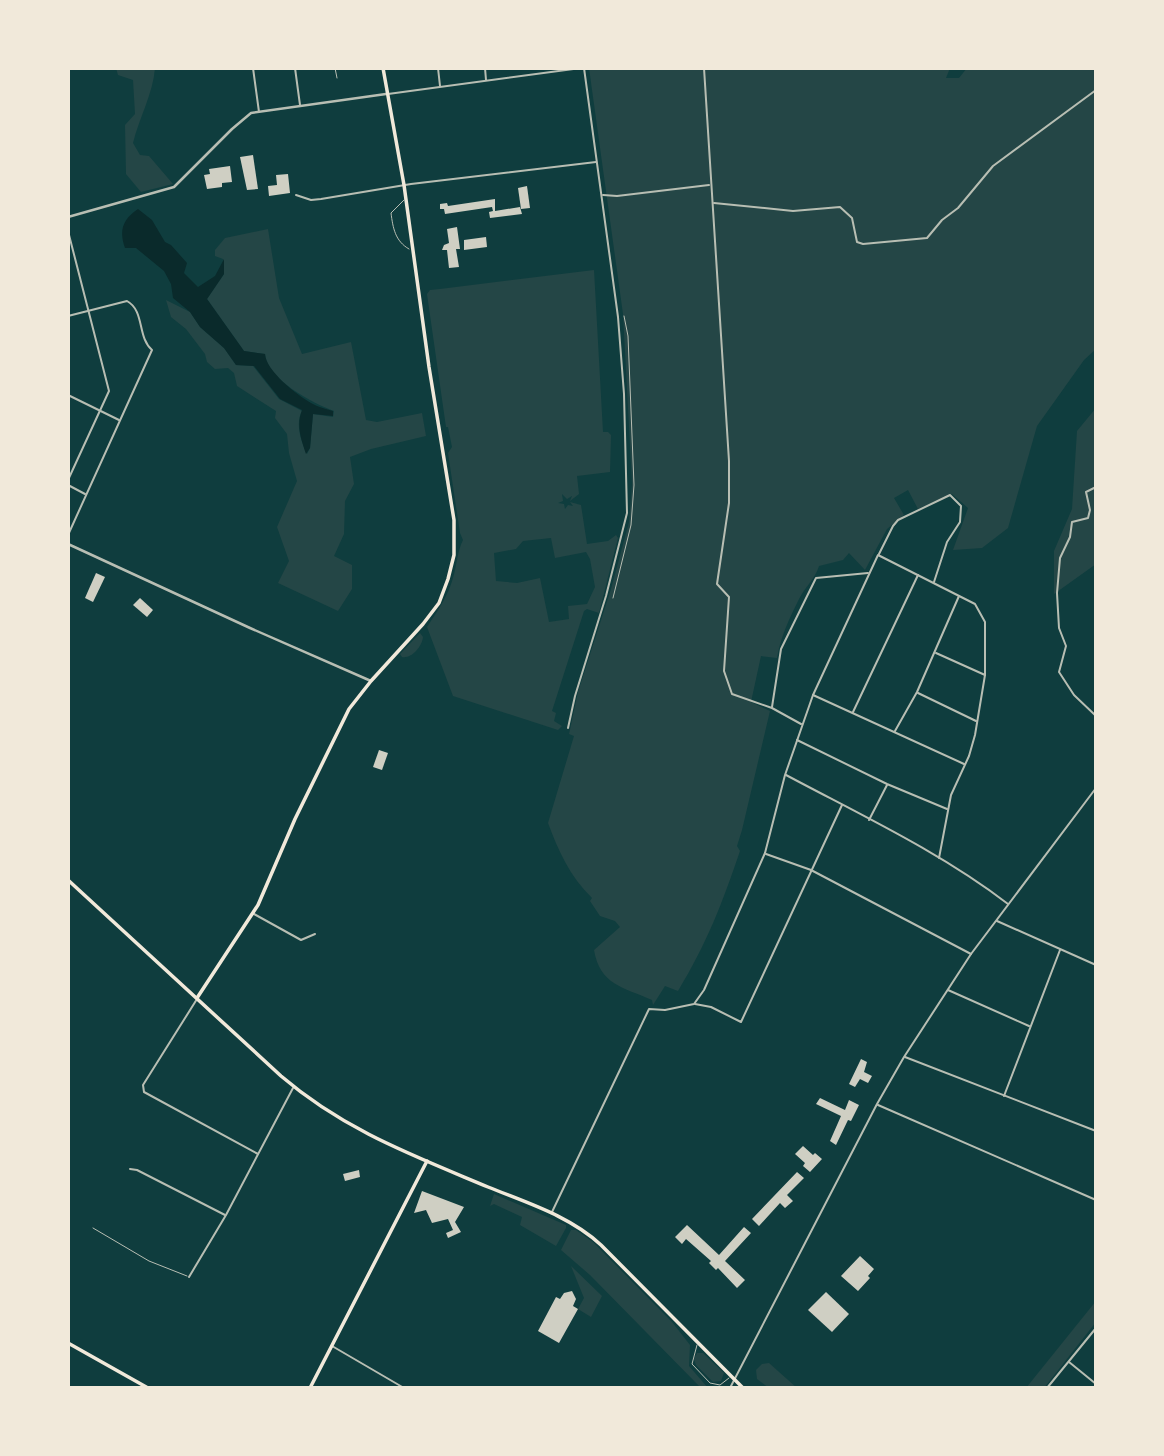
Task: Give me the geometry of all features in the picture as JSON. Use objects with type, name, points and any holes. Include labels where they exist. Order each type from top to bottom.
[{"type":"main road","points":[[197,999],[253,913],[295,819],[347,714],[371,681],[439,603],[449,579],[455,541],[453,509],[404,186],[383,68]]},
{"type":"main road","points":[[68,880],[294,1087],[320,1107],[362,1133],[573,1223],[593,1238],[743,1388]]},
{"type":"main road","points":[[310,1388],[427,1161]]},
{"type":"main road","points":[[68,1343],[148,1388]]},
{"type":"street","points":[[253,68],[259,112]]},
{"type":"street","points":[[295,68],[300,106]]},
{"type":"street","points":[[438,68],[440,87]]},
{"type":"street","points":[[485,68],[486,82]]},
{"type":"street","points":[[531,68],[531,75]]},
{"type":"street","points":[[68,217],[178,185],[245,116],[300,106],[582,68],[618,317],[624,394],[627,513],[568,728]]},
{"type":"street","points":[[704,68],[729,466],[729,503],[718,584],[726,592],[729,603],[724,671],[732,694],[772,708],[802,725]]},
{"type":"street","points":[[713,203],[793,211],[840,207],[852,218],[857,242],[863,244],[927,239],[942,220],[958,208],[993,166],[1096,90]]},
{"type":"street","points":[[296,195],[311,200],[321,199],[597,162]]},
{"type":"street","points":[[602,195],[617,196],[711,185]]},
{"type":"street","points":[[68,231],[109,383],[109,391],[68,480]]},
{"type":"street","points":[[68,316],[123,301],[131,303],[137,310],[146,345],[152,350],[68,535]]},
{"type":"street","points":[[68,395],[120,420]]},
{"type":"street","points":[[68,485],[86,494]]},
{"type":"street","points":[[1096,487],[1086,492],[1090,509],[1088,518],[1072,522],[1070,537],[1060,558],[1057,593],[1059,628],[1066,646],[1060,677],[1096,716]]},
{"type":"street","points":[[694,1004],[704,990],[765,853],[785,775],[813,695],[878,555],[898,520],[950,495],[961,506],[960,522],[947,542],[934,582]]},
{"type":"street","points":[[68,544],[371,681]]},
{"type":"street","points":[[878,555],[975,604],[984,618],[985,675],[974,744],[951,795],[939,858]]},
{"type":"street","points":[[772,708],[781,649],[816,578],[870,573]]},
{"type":"street","points":[[853,712],[919,574]]},
{"type":"street","points":[[895,732],[917,692],[959,596]]},
{"type":"street","points":[[935,653],[985,675]]},
{"type":"street","points":[[917,692],[977,722]]},
{"type":"street","points":[[813,695],[965,765]]},
{"type":"street","points":[[797,740],[948,810]]},
{"type":"street","points":[[785,775],[939,858],[1008,904]]},
{"type":"street","points":[[869,820],[887,784]]},
{"type":"street","points":[[730,1388],[904,1057],[971,954],[1096,788]]},
{"type":"street","points":[[552,1213],[649,1009],[665,1010],[694,1004],[711,1007],[741,1022],[842,805]]},
{"type":"street","points":[[765,853],[811,870],[971,954]]},
{"type":"street","points":[[253,913],[301,940],[315,934]]},
{"type":"street","points":[[996,921],[1096,965]]},
{"type":"street","points":[[1004,1096],[1060,950]]},
{"type":"street","points":[[947,989],[1030,1027]]},
{"type":"street","points":[[197,999],[144,1085],[146,1094],[258,1154]]},
{"type":"street","points":[[904,1057],[1096,1131]]},
{"type":"street","points":[[190,1277],[294,1087]]},
{"type":"street","points":[[877,1104],[1096,1200]]},
{"type":"street","points":[[130,1169],[137,1170],[226,1215]]},
{"type":"street","points":[[1047,1388],[1096,1328]]},
{"type":"street","points":[[331,1345],[404,1388]]},
{"type":"street","points":[[1069,1362],[1096,1384]]},
{"type":"lane","points":[[335,68],[337,78]]},
{"type":"lane","points":[[406,199],[391,213],[393,233],[406,248],[413,250]]},
{"type":"lane","points":[[613,598],[631,525],[635,485],[628,336],[624,316]]},
{"type":"lane","points":[[93,1228],[149,1261],[190,1277]]},
{"type":"lane","points":[[698,1343],[692,1364],[710,1383],[720,1385],[733,1378]]},
{"type":"shaded area","points":[[116,68],[155,68],[152,87],[133,143],[140,155],[149,156],[173,184],[141,192],[126,174],[125,125],[135,114],[133,80],[118,75]]},
{"type":"shaded area","points":[[589,68],[950,68],[946,78],[959,78],[967,68],[1096,68],[1096,349],[1084,360],[1037,426],[1008,528],[982,548],[953,550],[968,508],[952,494],[918,509],[908,490],[894,498],[904,515],[887,529],[865,570],[849,553],[843,560],[819,566],[792,613],[777,658],[761,656],[751,702],[770,711],[737,846],[740,851],[727,888],[706,940],[678,991],[665,986],[653,1005],[652,1000],[622,988],[602,971],[594,950],[620,927],[615,921],[600,916],[590,901],[592,898],[566,863],[548,823],[574,736],[569,734],[578,692],[629,522],[632,484],[623,314]]},
{"type":"shaded area","points":[[138,209],[152,220],[165,242],[187,263],[184,273],[198,287],[215,276],[224,259],[224,274],[207,299],[244,351],[265,354],[276,375],[291,388],[311,403],[333,411],[333,416],[313,414],[310,448],[306,454],[299,427],[302,410],[280,399],[254,366],[236,365],[224,348],[173,298],[171,284],[164,271],[136,248],[125,248],[123,226],[128,217]]},
{"type":"shaded area","points":[[268,229],[279,298],[302,354],[351,342],[366,420],[377,422],[422,413],[426,436],[371,449],[350,457],[354,484],[345,501],[344,534],[334,556],[352,565],[352,589],[338,611],[278,583],[289,561],[277,527],[297,481],[287,434],[275,418],[276,411],[237,386],[234,373],[228,368],[215,369],[207,362],[205,354],[186,329],[171,317],[166,300],[190,312],[200,327],[224,348],[236,365],[253,366],[279,399],[302,411],[299,427],[307,454],[313,414],[333,417],[334,411],[303,396],[282,381],[268,363],[265,354],[244,351],[207,299],[224,274],[223,259],[215,256],[215,250],[225,238]]},
{"type":"shaded area","points":[[594,270],[603,432],[611,435],[610,472],[577,476],[579,494],[570,501],[572,496],[567,499],[562,494],[563,501],[558,503],[564,504],[565,509],[568,505],[573,506],[570,502],[581,505],[587,544],[608,541],[616,535],[618,538],[599,613],[587,609],[584,611],[552,711],[556,713],[554,721],[562,726],[558,730],[453,696],[427,627],[448,591],[463,540],[448,453],[452,447],[446,427],[427,294],[430,290]],"holes":[[[551,538],[555,558],[586,552],[590,559],[595,587],[587,604],[568,606],[569,619],[549,622],[540,578],[517,583],[496,581],[494,553],[516,549],[523,541]]]},
{"type":"shaded area","points":[[1096,408],[1096,564],[1054,594],[1054,551],[1072,509],[1077,431]]},
{"type":"shaded area","points":[[420,633],[423,637],[418,648],[409,656],[402,657],[400,654]]},
{"type":"shaded area","points":[[494,1194],[566,1225],[556,1246],[520,1225],[522,1217],[494,1204],[490,1206]]},
{"type":"shaded area","points":[[571,1230],[576,1230],[593,1242],[672,1322],[690,1345],[689,1366],[708,1388],[701,1388],[590,1275],[561,1250]]},
{"type":"shaded area","points":[[571,1266],[602,1296],[591,1317],[578,1309],[584,1298]]},
{"type":"shaded area","points":[[1096,1301],[1096,1322],[1044,1388],[1026,1388]]},
{"type":"shaded area","points":[[697,1353],[703,1353],[724,1373],[721,1381],[713,1382],[696,1365],[694,1359]]},
{"type":"shaded area","points":[[769,1363],[797,1388],[769,1388],[757,1379],[756,1370],[762,1364]]},
{"type":"building","points":[[253,155],[258,189],[247,190],[240,157]]},
{"type":"building","points":[[230,166],[232,182],[222,183],[222,187],[207,189],[204,175],[210,174],[209,169]]},
{"type":"building","points":[[288,174],[290,193],[269,196],[268,186],[277,185],[276,175]]},
{"type":"building","points":[[527,186],[530,208],[521,209],[518,188]]},
{"type":"building","points":[[495,199],[495,211],[520,207],[522,214],[490,218],[492,207],[445,214],[444,209],[440,209],[440,204],[447,203],[448,206]]},
{"type":"building","points":[[457,227],[459,267],[449,268],[447,250],[442,250],[444,245],[449,243],[447,229]]},
{"type":"building","points":[[486,237],[487,247],[464,250],[464,240]]},
{"type":"building","points":[[96,573],[105,577],[93,602],[85,598]]},
{"type":"building","points":[[140,598],[153,610],[147,617],[133,605]]},
{"type":"building","points":[[379,750],[388,753],[382,770],[373,767]]},
{"type":"building","points":[[861,1059],[867,1062],[864,1072],[872,1076],[868,1083],[860,1079],[855,1087],[849,1084]]},
{"type":"building","points":[[820,1098],[845,1110],[849,1100],[859,1105],[836,1145],[830,1141],[841,1116],[816,1104]]},
{"type":"building","points":[[803,1146],[822,1159],[810,1172],[795,1154]]},
{"type":"building","points":[[359,1170],[360,1177],[345,1181],[343,1174]]},
{"type":"building","points":[[797,1172],[804,1178],[787,1195],[793,1201],[785,1208],[780,1203],[759,1226],[752,1219]]},
{"type":"building","points":[[422,1191],[464,1207],[455,1222],[461,1232],[448,1238],[446,1233],[453,1230],[448,1219],[432,1223],[426,1210],[414,1213]]},
{"type":"building","points":[[687,1225],[719,1255],[744,1227],[751,1233],[725,1261],[745,1280],[737,1288],[686,1239],[682,1244],[675,1237]]},
{"type":"building","points":[[860,1256],[874,1269],[858,1291],[841,1276]]},
{"type":"building","points":[[572,1291],[576,1299],[573,1306],[578,1309],[559,1343],[538,1331],[556,1297],[560,1299],[564,1293]]},
{"type":"building","points":[[826,1292],[849,1314],[832,1332],[808,1310]]}]
